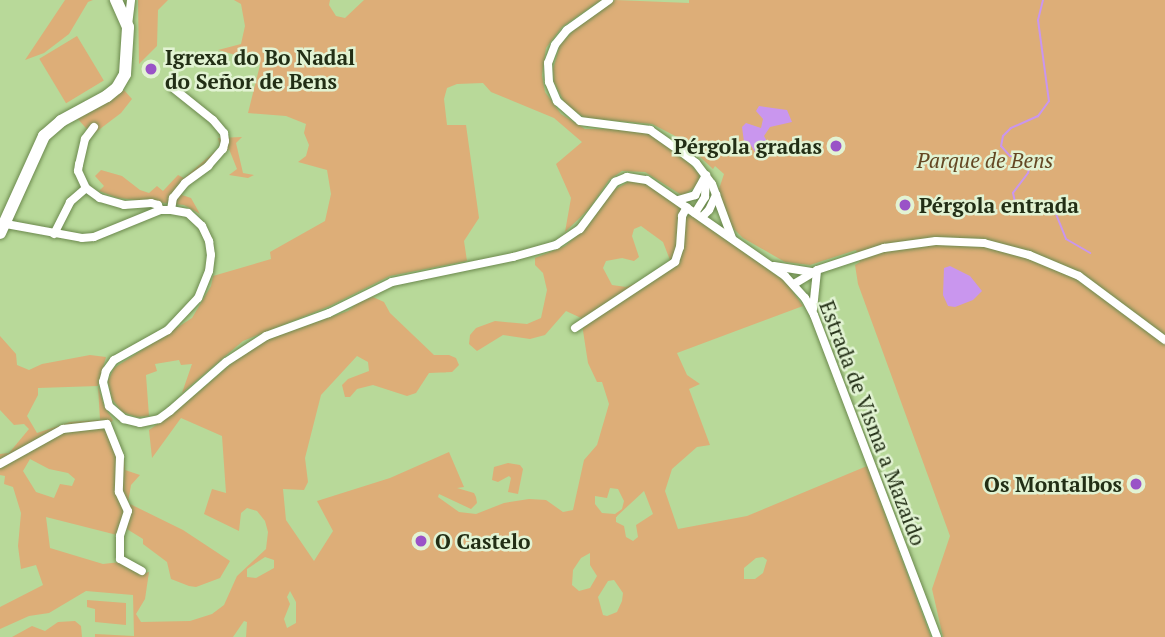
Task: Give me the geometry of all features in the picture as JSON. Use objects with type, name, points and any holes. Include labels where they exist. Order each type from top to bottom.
[{"type":"street","points":[[609,0],[567,30],[555,45],[548,63],[549,82],[557,101],[580,121],[650,131],[696,163],[706,175],[716,195],[734,242]]},
{"type":"street","points":[[107,424],[114,412],[105,395],[106,371],[114,360],[177,322],[198,298],[209,271],[209,241],[202,226],[188,213],[160,210],[93,237],[3,228],[44,136],[61,121],[117,88],[125,74],[128,27],[126,4]]},
{"type":"street","points":[[170,210],[173,198],[185,183],[208,166],[223,149],[225,141],[224,133],[213,120],[173,89]]},
{"type":"street","points":[[94,127],[85,139],[78,171],[86,188],[100,198],[124,205],[152,203],[159,205],[160,210]]},
{"type":"street","points":[[678,200],[695,195],[706,175]]},
{"type":"street","points":[[698,215],[705,197],[706,175]]},
{"type":"street","name":"Estrada de Visma a Mazaído","points":[[114,412],[134,422],[159,419],[251,343],[329,313],[381,286],[556,245],[580,229],[611,186],[622,178],[647,180],[794,284],[814,315],[937,637]]},
{"type":"street","points":[[54,234],[70,202],[86,188]]},
{"type":"street","points":[[698,215],[716,195]]},
{"type":"street","points":[[575,328],[675,262],[680,247],[682,216],[687,207]]},
{"type":"street","points":[[794,284],[815,271],[884,248],[912,243],[966,242],[1003,247],[1051,262],[1079,276],[1165,340]]},
{"type":"street","points":[[771,266],[815,271]]},
{"type":"street","points":[[814,315],[811,303],[815,271]]},
{"type":"street","points":[[0,464],[63,429],[107,424]]},
{"type":"street","points":[[107,424],[120,457],[119,492],[128,511],[120,536],[120,559],[142,571]]},
{"type":"green space","points":[[65,0],[93,0],[88,2],[69,34],[44,53],[25,60]]},
{"type":"green space","points":[[138,0],[168,0],[158,10],[157,46],[139,64]]},
{"type":"green space","points":[[234,0],[330,0],[329,5],[336,16],[345,18],[364,0],[601,0],[562,27],[546,48],[542,75],[545,92],[561,114],[585,129],[628,129],[650,134],[690,164],[699,174],[700,183],[683,196],[645,172],[622,171],[609,180],[589,209],[565,232],[571,198],[556,164],[582,142],[554,118],[491,92],[483,83],[457,84],[447,88],[444,99],[447,125],[466,125],[479,218],[464,241],[467,261],[390,276],[330,306],[243,341],[182,393],[192,364],[181,365],[179,360],[155,364],[157,371],[146,375],[149,416],[137,417],[122,412],[112,399],[108,381],[114,368],[192,318],[211,286],[213,276],[271,259],[270,252],[325,221],[331,194],[327,170],[298,162],[306,156],[309,145],[304,133],[306,124],[286,116],[248,113],[260,65],[257,61],[218,50],[241,44],[245,26],[241,4]]},
{"type":"green space","name":"Parque de Bens","points":[[615,0],[689,3],[689,0],[1165,0],[1165,637],[943,637],[932,589],[950,536],[858,284],[855,265],[860,262],[856,250],[810,265],[785,262],[743,238],[733,228],[727,218],[719,189],[724,174],[715,166],[713,169],[681,139],[652,124],[585,118],[565,104],[554,82],[553,69],[560,45],[575,29]]},
{"type":"green space","points":[[77,36],[104,81],[66,103],[39,59]]},
{"type":"green space","points":[[124,90],[132,99],[121,113],[92,135],[77,118]]},
{"type":"green space","points":[[242,137],[236,143],[243,173],[254,175],[248,178],[229,175],[237,169],[229,149],[181,191],[182,195],[191,198],[200,214],[184,205],[118,198],[99,191],[104,186],[95,176],[101,170],[122,176],[140,190],[149,193],[157,186],[163,191],[178,175],[184,178],[220,147],[218,138]]},
{"type":"green space","points":[[630,181],[645,183],[786,282],[803,306],[677,353],[687,375],[700,384],[689,389],[710,445],[697,447],[672,469],[665,491],[678,529],[747,516],[867,466],[931,637],[246,637],[247,622],[244,621],[233,637],[95,637],[95,634],[134,636],[133,595],[86,591],[49,613],[29,616],[0,629],[0,607],[43,585],[36,565],[21,569],[18,546],[21,513],[13,487],[4,484],[5,476],[0,475],[0,454],[9,453],[29,429],[24,424],[14,425],[0,410],[0,336],[16,354],[17,365],[29,370],[42,364],[90,355],[106,357],[98,386],[104,406],[113,420],[109,425],[124,458],[125,470],[140,475],[131,485],[128,503],[183,530],[230,561],[220,578],[196,587],[189,586],[171,579],[167,562],[143,544],[143,539],[122,526],[117,535],[46,517],[50,548],[103,564],[120,562],[142,574],[149,572],[145,599],[136,614],[141,622],[190,621],[212,614],[224,605],[237,576],[266,549],[268,532],[265,521],[257,511],[247,508],[241,513],[239,531],[204,514],[212,489],[226,493],[222,436],[181,418],[152,458],[149,430],[175,412],[245,352],[265,340],[348,311],[357,303],[373,297],[384,302],[390,313],[434,355],[449,355],[456,358],[459,365],[452,372],[429,373],[416,393],[407,396],[373,385],[357,389],[350,397],[345,397],[342,385],[348,379],[369,371],[368,362],[357,356],[321,395],[305,458],[308,482],[304,490],[283,489],[286,520],[314,561],[333,531],[317,501],[390,478],[449,452],[464,487],[457,488],[474,493],[477,503],[471,509],[439,494],[438,497],[459,512],[476,514],[504,503],[529,499],[546,500],[563,512],[573,510],[584,460],[597,445],[609,404],[602,382],[597,382],[588,363],[581,318],[566,311],[545,335],[530,339],[503,335],[477,351],[469,344],[470,335],[476,328],[495,321],[527,324],[541,318],[547,290],[543,273],[535,265],[535,258],[565,246],[588,226],[612,191]],"holes":[[[641,226],[663,242],[670,260],[656,275],[626,287],[612,285],[603,268],[606,261],[622,258],[634,261],[639,257],[632,236],[634,229]],[[98,386],[100,420],[70,422],[37,433],[27,416],[38,395],[38,388]],[[30,459],[49,469],[68,473],[75,479],[72,486],[60,484],[54,498],[36,492],[23,471]],[[610,488],[618,489],[624,501],[622,509],[615,514],[602,513],[595,504],[595,496],[607,498]],[[644,491],[653,514],[636,525],[638,537],[633,541],[626,537],[624,526],[616,522],[616,517]],[[590,553],[590,565],[597,576],[590,588],[579,591],[572,585],[573,570],[581,558]],[[265,557],[274,560],[274,568],[256,578],[247,577],[247,569]],[[763,557],[767,560],[763,573],[755,579],[744,579],[744,568],[756,558]],[[614,580],[623,593],[622,601],[617,612],[603,615],[598,597],[608,581]],[[290,591],[296,602],[296,623],[287,628],[284,619],[290,604],[287,597]]]},
{"type":"green space","points":[[508,463],[520,465],[523,469],[518,494],[508,492],[511,478],[509,476],[498,482],[492,480],[494,467]]},
{"type":"green space","points":[[87,600],[126,603],[126,625],[95,622],[95,609],[87,607]]},
{"type":"green space","points":[[75,621],[81,626],[82,637],[12,637],[32,626],[45,631],[58,622]]},
{"type":"shaded area","points":[[759,106],[787,110],[792,122],[770,127],[764,136],[769,145],[755,152],[750,144],[744,142],[742,127],[746,123],[761,128],[763,119],[756,111]]},
{"type":"shaded area","points":[[950,266],[970,276],[982,291],[973,300],[955,307],[948,306],[943,295],[944,268]]},
{"type":"waterway","points":[[1043,0],[1038,20],[1049,101],[1038,116],[1011,128],[1003,136],[1001,146],[1010,156],[1025,157],[1030,165],[1028,173],[1013,193],[1017,210],[1025,214],[1050,209],[1056,214],[1066,239],[1090,253]]},
{"type":"place","name":"Igrexa do Bo Nadal do Señor de Bens","points":[[151,69]]},
{"type":"place","name":"Pérgola gradas","points":[[836,146]]},
{"type":"place","name":"Pérgola entrada","points":[[905,205]]},
{"type":"place","name":"Os Montalbos","points":[[1136,484]]},
{"type":"place","name":"O Castelo","points":[[421,541]]}]
